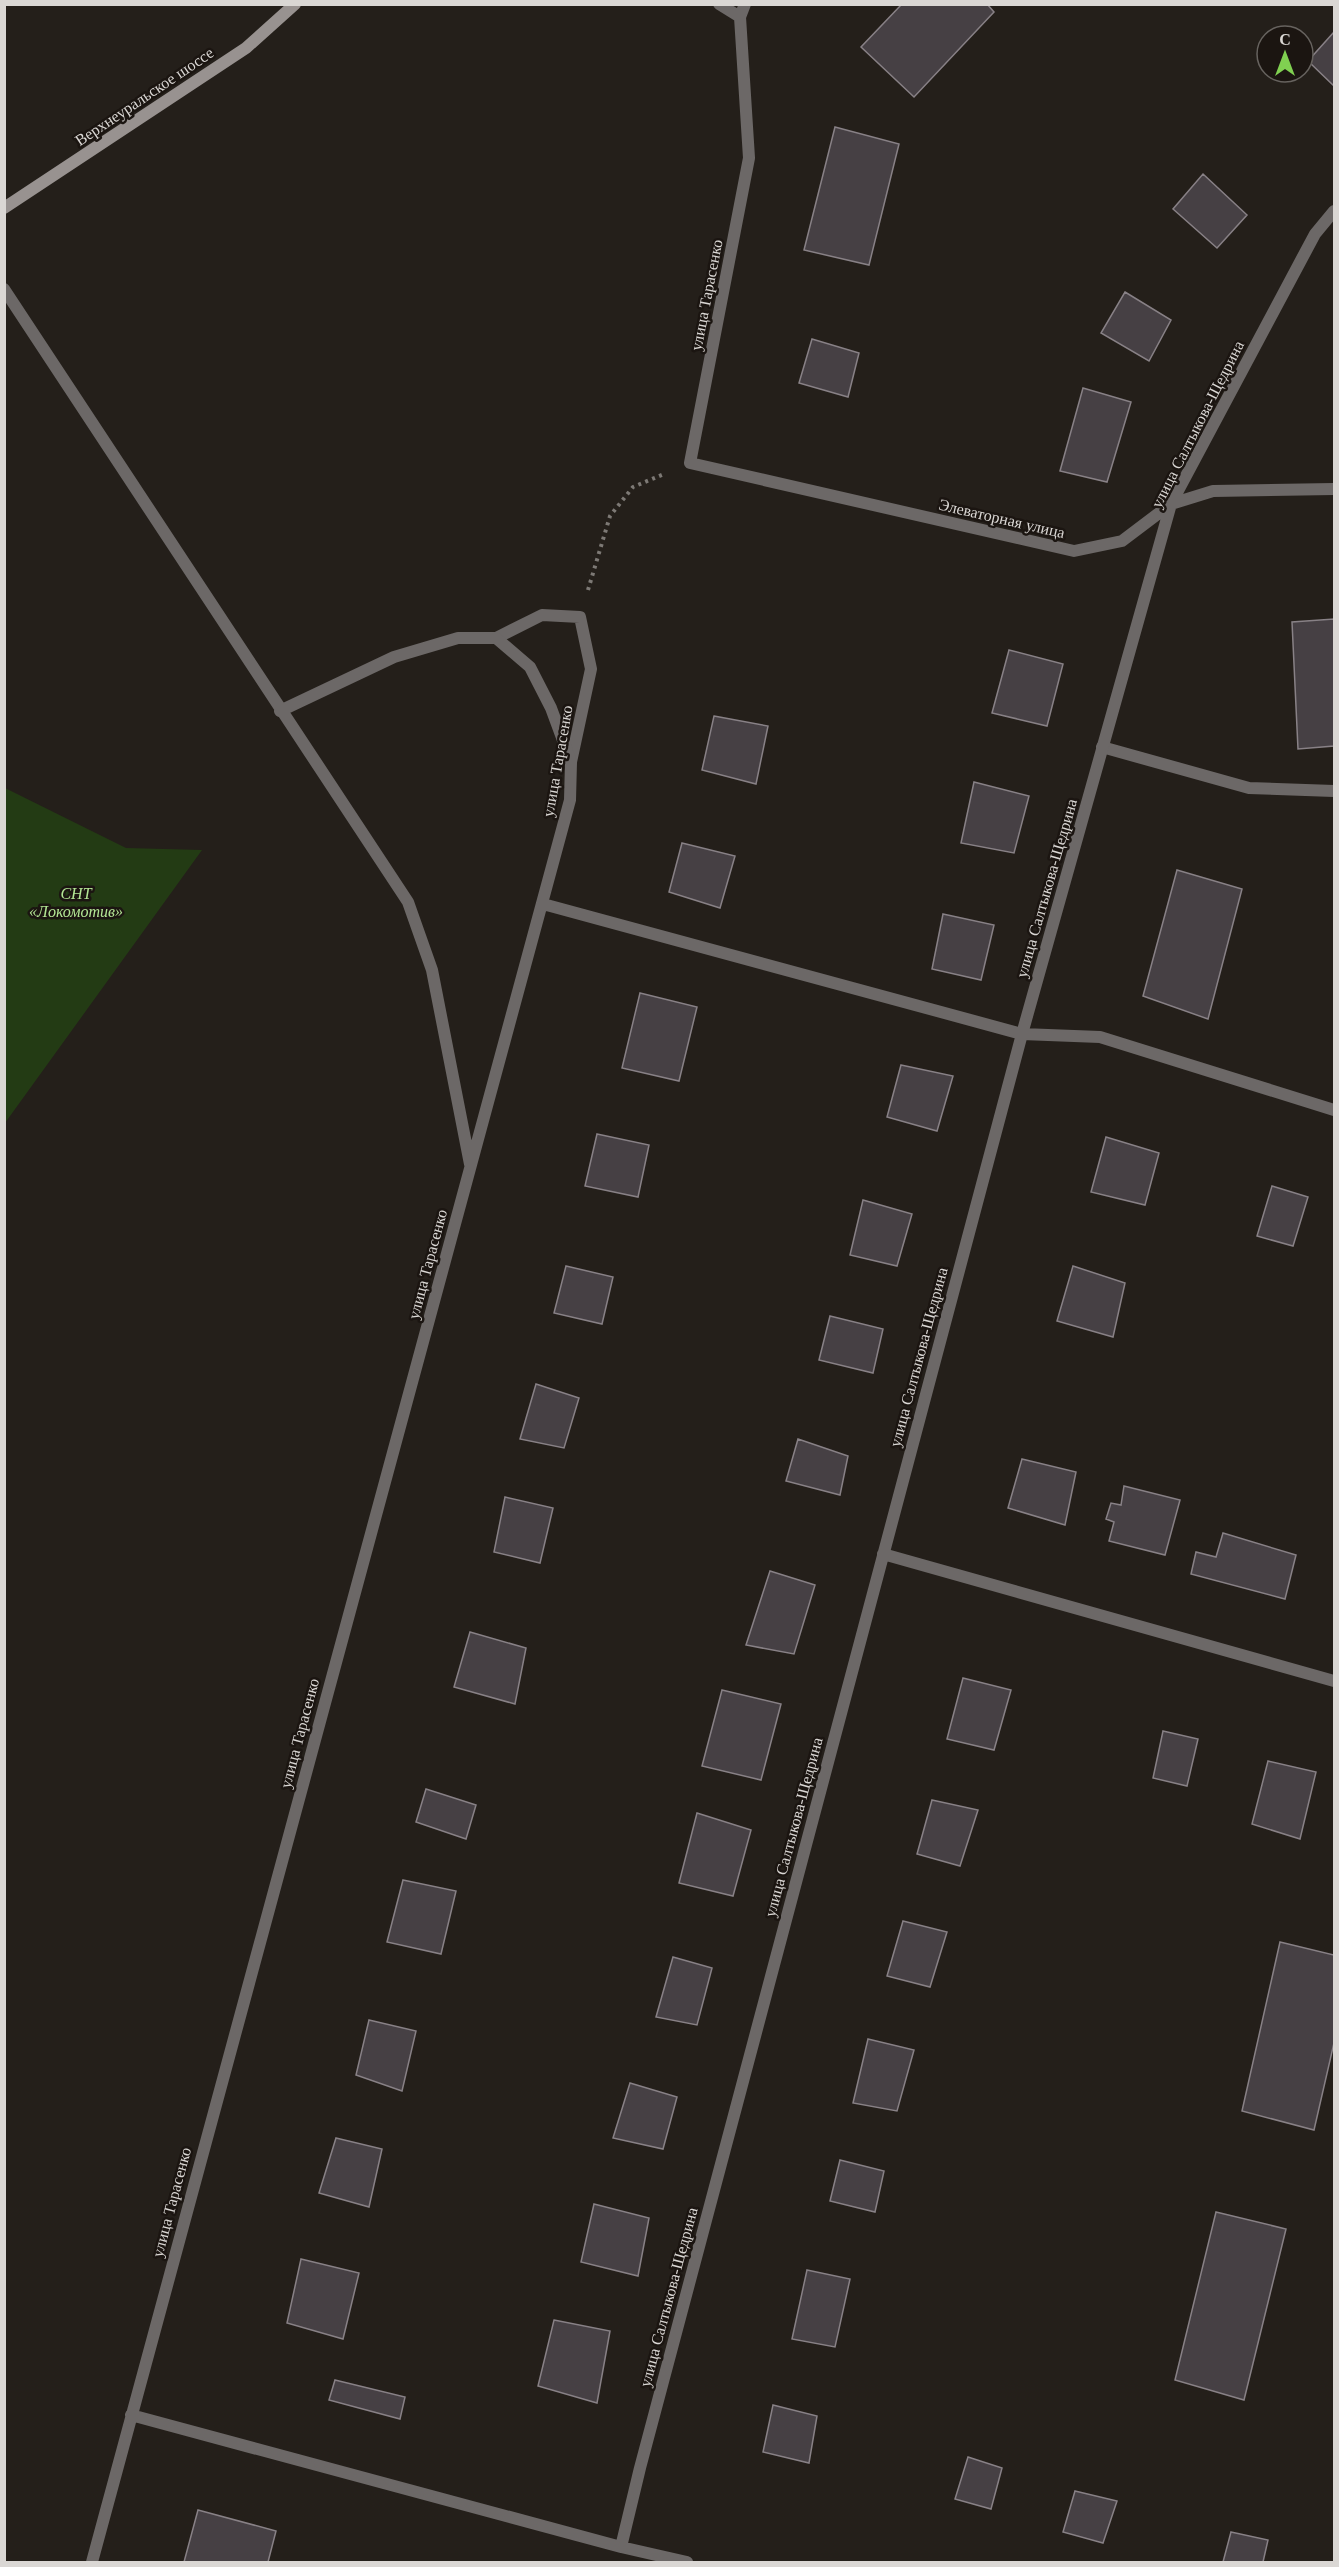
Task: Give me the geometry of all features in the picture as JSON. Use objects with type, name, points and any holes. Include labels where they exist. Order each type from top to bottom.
[{"type":"main road","name":"Верхнеуральское шоссе","points":[[4,208],[246,48],[296,4]]},
{"type":"street","points":[[719,4],[743,11]]},
{"type":"street","name":"улица Тарасенко","points":[[690,463],[749,158],[743,11]]},
{"type":"street","name":"улица Салтыкова-Щедрина","points":[[621,2547],[643,2456],[1022,1034],[1171,504],[1315,234],[1335,211]]},
{"type":"street","points":[[4,289],[408,902],[432,970],[471,1166]]},
{"type":"street","name":"Элеваторная улица","points":[[690,463],[1074,551],[1122,541],[1171,504],[1213,491],[1335,489]]},
{"type":"street","points":[[280,711],[394,657],[458,638],[496,638],[542,615],[580,617]]},
{"type":"street","name":"улица Тарасенко","points":[[92,2562],[130,2415],[570,800],[571,762],[591,669],[580,617]]},
{"type":"street","points":[[496,638],[530,667],[551,708],[571,762]]},
{"type":"street","points":[[1102,747],[1249,788],[1335,791]]},
{"type":"street","points":[[543,904],[1022,1034],[1100,1037],[1335,1110]]},
{"type":"street","points":[[883,1554],[1335,1681]]},
{"type":"street","points":[[130,2415],[621,2547],[687,2562]]},
{"type":"path","points":[[580,617],[610,516],[633,487],[690,463]]},
{"type":"green space","name":"СНТ «Локомотив»","points":[[5,788],[126,848],[202,850],[5,1123]]},
{"type":"building","points":[[902,4],[987,4],[994,12],[914,97],[861,47]]},
{"type":"building","points":[[1334,32],[1334,86],[1315,68],[1315,53]]},
{"type":"building","points":[[835,127],[899,144],[869,265],[804,250]]},
{"type":"building","points":[[1203,174],[1247,215],[1217,248],[1173,209]]},
{"type":"building","points":[[1125,292],[1171,320],[1149,361],[1101,333]]},
{"type":"building","points":[[812,339],[859,353],[848,397],[799,383]]},
{"type":"building","points":[[1083,388],[1131,402],[1107,482],[1060,471]]},
{"type":"building","points":[[1334,619],[1334,746],[1298,749],[1292,622]]},
{"type":"building","points":[[1009,650],[1063,664],[1047,726],[992,713]]},
{"type":"building","points":[[714,716],[768,726],[756,784],[702,770]]},
{"type":"building","points":[[974,782],[1029,796],[1014,853],[961,843]]},
{"type":"building","points":[[682,843],[735,856],[720,908],[669,892]]},
{"type":"building","points":[[1177,870],[1242,889],[1208,1019],[1143,996]]},
{"type":"building","points":[[943,914],[994,925],[981,980],[932,969]]},
{"type":"building","points":[[640,993],[697,1007],[679,1081],[622,1068]]},
{"type":"building","points":[[901,1065],[953,1076],[937,1131],[887,1117]]},
{"type":"building","points":[[597,1134],[649,1145],[638,1197],[585,1186]]},
{"type":"building","points":[[1106,1137],[1159,1153],[1145,1205],[1091,1192]]},
{"type":"building","points":[[1272,1186],[1308,1197],[1293,1246],[1257,1236]]},
{"type":"building","points":[[863,1200],[912,1214],[897,1266],[850,1255]]},
{"type":"building","points":[[566,1266],[613,1277],[602,1324],[554,1313]]},
{"type":"building","points":[[1073,1266],[1125,1283],[1113,1337],[1057,1321]]},
{"type":"building","points":[[830,1316],[883,1329],[873,1373],[819,1360]]},
{"type":"building","points":[[536,1384],[579,1398],[564,1448],[520,1439]]},
{"type":"building","points":[[798,1439],[848,1456],[840,1495],[786,1481]]},
{"type":"building","points":[[1022,1459],[1076,1472],[1065,1525],[1008,1508]]},
{"type":"building","points":[[1124,1486],[1180,1500],[1165,1555],[1109,1541],[1114,1522],[1106,1519],[1111,1503],[1121,1505]]},
{"type":"building","points":[[505,1497],[553,1508],[540,1563],[494,1552]]},
{"type":"building","points":[[1223,1533],[1296,1555],[1285,1599],[1191,1574],[1196,1552],[1216,1557]]},
{"type":"building","points":[[770,1571],[815,1585],[794,1654],[746,1645]]},
{"type":"building","points":[[470,1632],[526,1648],[515,1704],[454,1687]]},
{"type":"building","points":[[963,1678],[1011,1690],[994,1750],[947,1739]]},
{"type":"building","points":[[722,1690],[781,1704],[761,1780],[702,1766]]},
{"type":"building","points":[[1163,1731],[1198,1739],[1187,1786],[1153,1778]]},
{"type":"building","points":[[1268,1761],[1316,1772],[1300,1839],[1252,1824]]},
{"type":"building","points":[[426,1789],[476,1805],[466,1839],[416,1822]]},
{"type":"building","points":[[932,1800],[978,1810],[960,1866],[917,1854]]},
{"type":"building","points":[[697,1813],[751,1830],[733,1896],[679,1883]]},
{"type":"building","points":[[403,1880],[456,1891],[441,1954],[387,1942]]},
{"type":"building","points":[[903,1921],[947,1932],[930,1987],[887,1976]]},
{"type":"building","points":[[1280,1942],[1334,1955],[1334,2043],[1314,2130],[1242,2111]]},
{"type":"building","points":[[673,1957],[712,1968],[697,2025],[656,2017]]},
{"type":"building","points":[[369,2020],[416,2031],[402,2091],[356,2075]]},
{"type":"building","points":[[868,2039],[914,2050],[897,2111],[853,2103]]},
{"type":"building","points":[[630,2083],[677,2097],[663,2149],[613,2138]]},
{"type":"building","points":[[336,2138],[382,2149],[369,2207],[319,2193]]},
{"type":"building","points":[[840,2160],[884,2171],[875,2212],[830,2201]]},
{"type":"building","points":[[594,2204],[649,2218],[638,2276],[581,2262]]},
{"type":"building","points":[[1216,2212],[1286,2229],[1244,2400],[1175,2380]]},
{"type":"building","points":[[301,2259],[359,2273],[343,2339],[287,2323]]},
{"type":"building","points":[[807,2270],[850,2279],[835,2347],[792,2339]]},
{"type":"building","points":[[554,2320],[610,2331],[597,2403],[538,2386]]},
{"type":"building","points":[[335,2380],[405,2397],[400,2419],[329,2400]]},
{"type":"building","points":[[773,2405],[817,2416],[809,2463],[763,2452]]},
{"type":"building","points":[[968,2457],[1002,2468],[991,2509],[955,2499]]},
{"type":"building","points":[[1075,2491],[1117,2501],[1103,2543],[1063,2532]]},
{"type":"building","points":[[198,2510],[276,2531],[268,2562],[184,2562]]},
{"type":"building","points":[[1231,2532],[1268,2540],[1263,2562],[1223,2562]]}]
